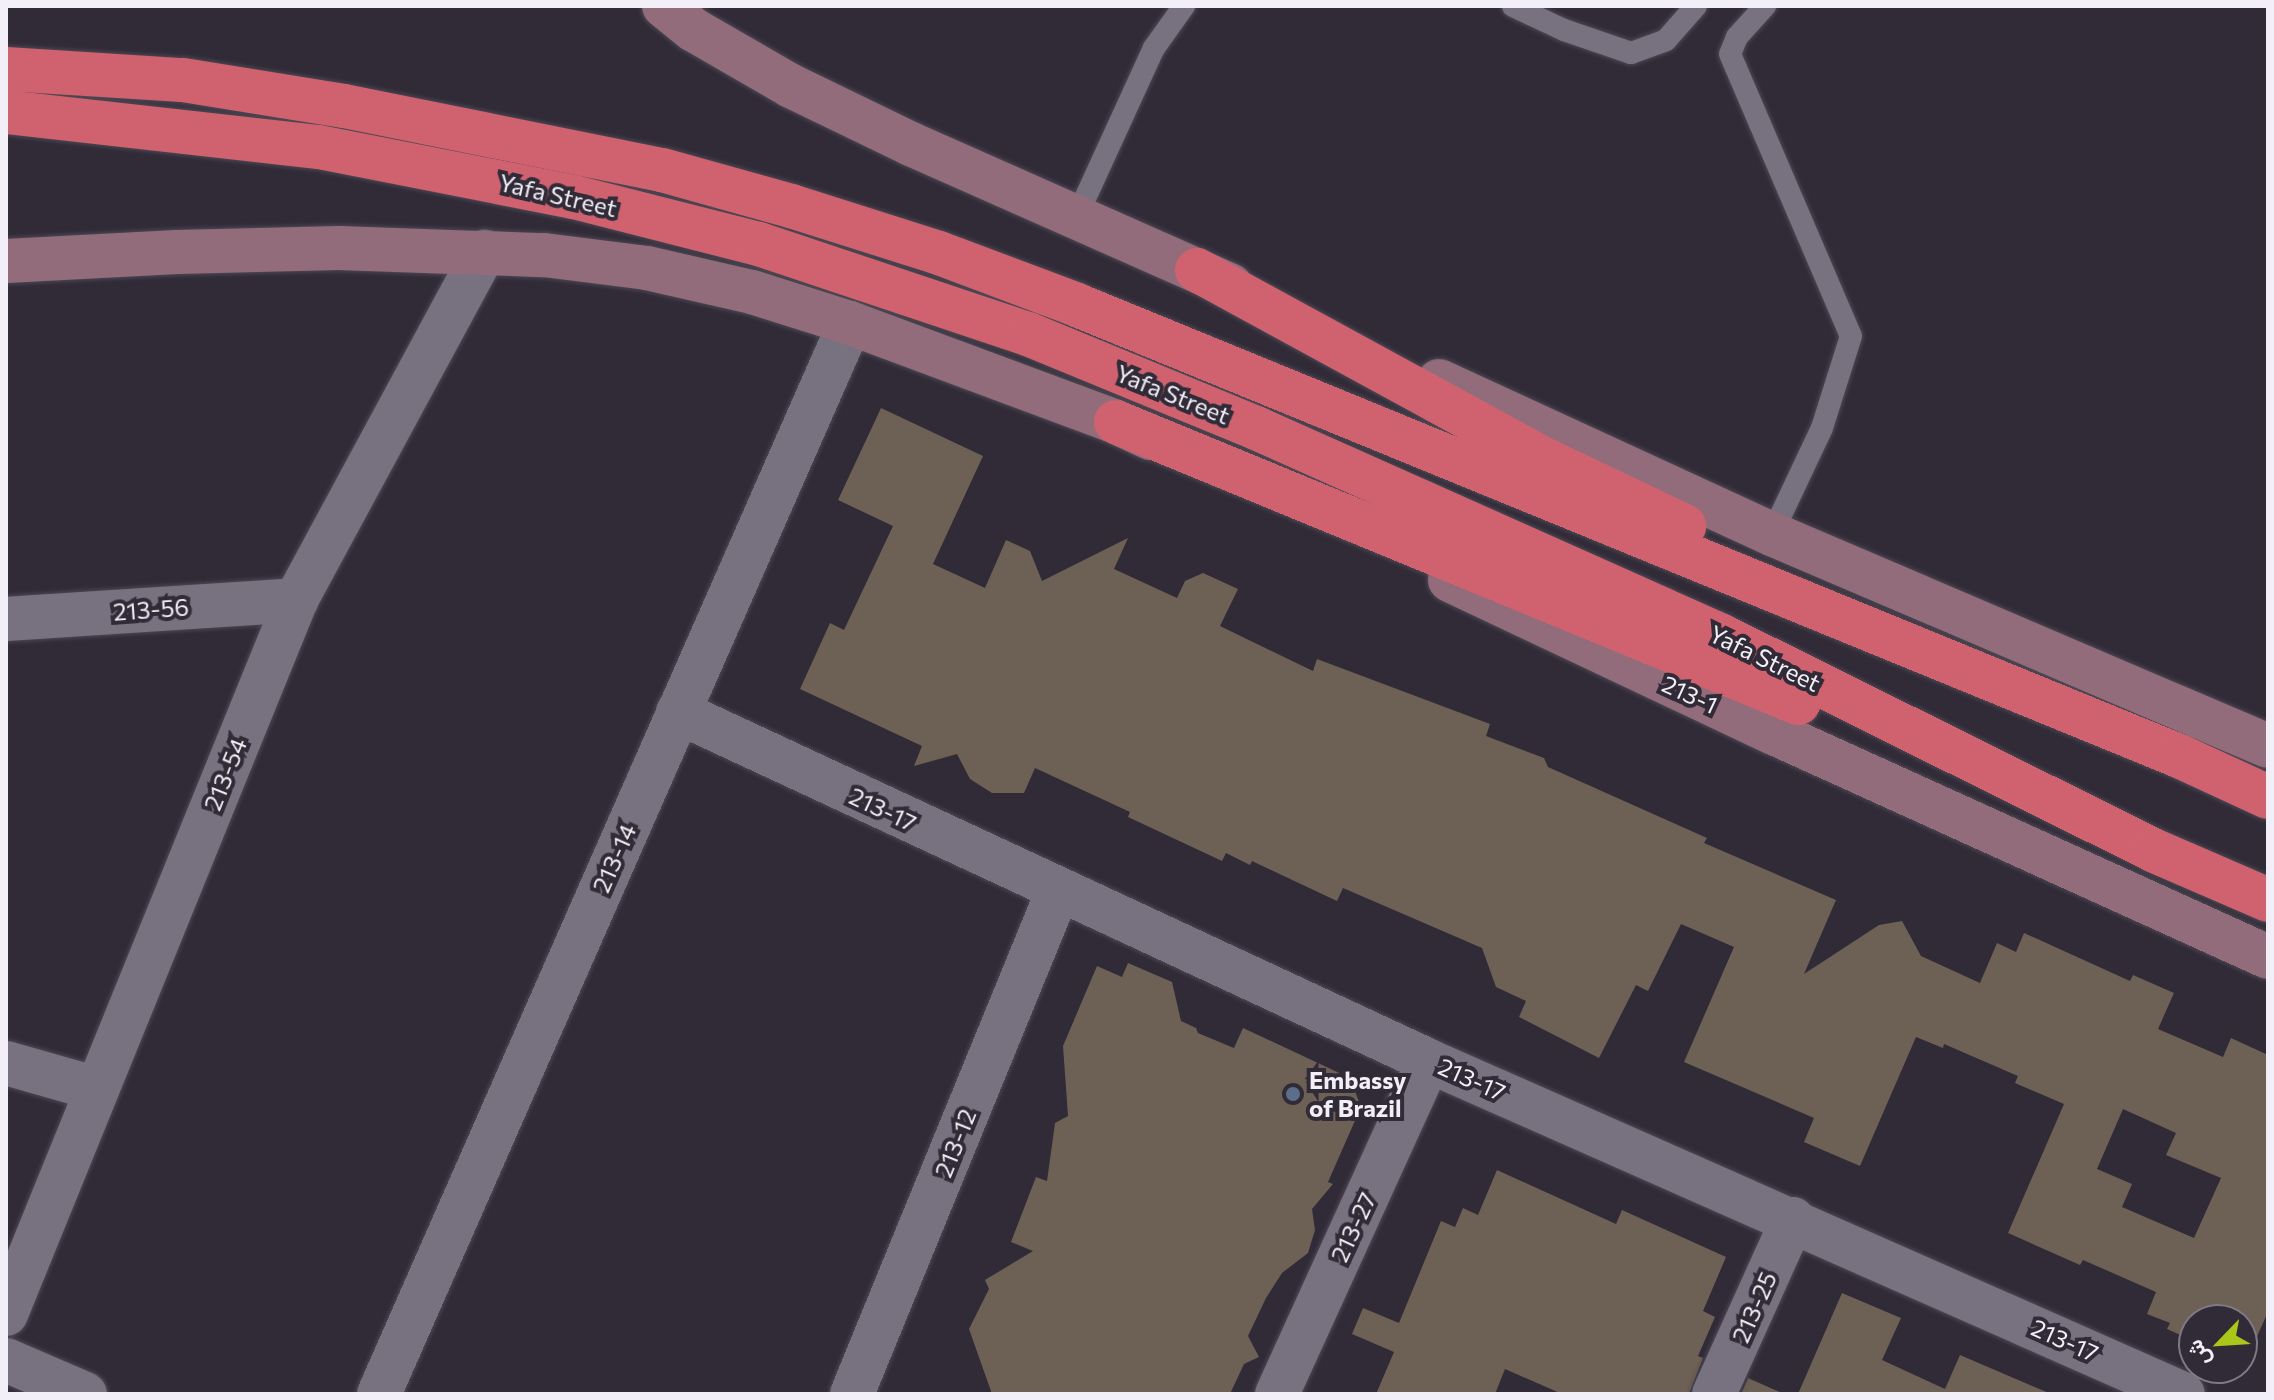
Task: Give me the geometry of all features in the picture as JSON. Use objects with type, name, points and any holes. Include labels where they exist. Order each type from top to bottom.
[{"type":"highway","name":"Yafa Street","points":[[6,69],[183,80],[344,106],[662,170],[791,206],[939,253],[1077,305],[2179,756],[2268,797]]},
{"type":"highway","name":"Yafa Street","points":[[6,112],[319,147],[574,197],[759,244],[1028,334],[1256,428],[1708,629],[2155,851],[2268,900]]},
{"type":"highway","points":[[1197,270],[1548,461],[1810,591],[1892,624],[2179,756]]},
{"type":"highway","points":[[1116,422],[2155,851]]},
{"type":"main road","points":[[664,6],[694,30],[791,86],[911,144],[1197,270],[1772,534],[2268,746]]},
{"type":"main road","name":"213-1","points":[[6,261],[339,248],[484,252],[544,255],[647,268],[752,292],[850,323],[1116,422],[1774,733],[2268,957]]},
{"type":"street","name":"213-54","points":[[6,1314],[296,600],[484,252]]},
{"type":"street","name":"213-14","points":[[379,1394],[850,323]]},
{"type":"street","name":"213-56","points":[[6,619],[296,600]]},
{"type":"street","name":"213-17","points":[[678,712],[1429,1061],[1793,1219],[2164,1390]]},
{"type":"street","name":"213-12","points":[[852,1394],[1058,891]]},
{"type":"street","name":"213-27","points":[[1277,1394],[1429,1061]]},
{"type":"street","points":[[6,1063],[97,1089]]},
{"type":"street","name":"213-25","points":[[1714,1394],[1793,1219]]},
{"type":"street","points":[[6,1360],[85,1394]]},
{"type":"lane","points":[[1077,216],[1154,48],[1184,6]]},
{"type":"lane","points":[[1513,6],[1564,30],[1631,53],[1666,40],[1696,6]]},
{"type":"lane","points":[[1765,6],[1737,37],[1730,54],[1851,336],[1822,428],[1772,534]]},
{"type":"building","points":[[881,408],[983,456],[933,564],[985,588],[1006,540],[1030,551],[1042,581],[1128,538],[1114,569],[1177,598],[1185,581],[1203,573],[1238,589],[1220,626],[1313,671],[1317,659],[1490,724],[1486,736],[1544,758],[1548,767],[1707,838],[1704,843],[1836,900],[1804,974],[1879,925],[1902,921],[1921,956],[1980,983],[1997,943],[2016,952],[2024,933],[2130,981],[2133,975],[2174,993],[2158,1029],[2223,1057],[2231,1038],[2268,1055],[2268,1312],[2258,1334],[2258,1304],[2178,1304],[2178,1334],[2167,1329],[2170,1323],[2147,1314],[2156,1292],[2083,1260],[2080,1265],[2008,1233],[2064,1104],[2015,1083],[2018,1076],[1944,1044],[1943,1048],[1916,1037],[1860,1166],[1804,1142],[1814,1118],[1684,1062],[1734,947],[1681,924],[1648,991],[1636,985],[1599,1058],[1519,1017],[1526,1001],[1496,987],[1482,948],[1343,888],[1337,901],[1252,861],[1250,865],[1226,853],[1222,861],[1128,817],[1130,812],[1035,768],[1024,793],[992,793],[970,779],[957,754],[914,766],[922,746],[800,689],[830,623],[844,630],[893,526],[838,500]],"holes":[[[2123,1109],[2176,1133],[2166,1155],[2221,1178],[2194,1238],[2122,1207],[2132,1184],[2097,1169]]]},
{"type":"building","points":[[1128,963],[1172,982],[1181,1021],[1196,1028],[1198,1033],[1234,1048],[1243,1028],[1350,1078],[1361,1107],[1328,1182],[1333,1184],[1312,1209],[1315,1230],[1308,1253],[1282,1273],[1266,1298],[1248,1336],[1259,1357],[1244,1364],[1230,1394],[992,1394],[969,1329],[989,1289],[985,1280],[1033,1251],[1011,1242],[1036,1177],[1047,1181],[1055,1123],[1068,1116],[1063,1046],[1097,966],[1122,977]]},
{"type":"building","points":[[1497,1170],[1616,1224],[1622,1210],[1726,1257],[1703,1311],[1715,1317],[1698,1356],[1703,1358],[1689,1394],[1562,1394],[1505,1369],[1495,1394],[1376,1394],[1394,1352],[1352,1334],[1363,1308],[1399,1323],[1441,1221],[1455,1227],[1463,1208],[1478,1215]]},
{"type":"building","points":[[1842,1293],[1901,1318],[1882,1360],[1945,1389],[1960,1355],[2051,1394],[1798,1394]]},
{"type":"building","points":[[1748,1378],[1784,1394],[1741,1394]]},
{"type":"place","name":"Embassy of Brazil","points":[[1293,1094]]}]
